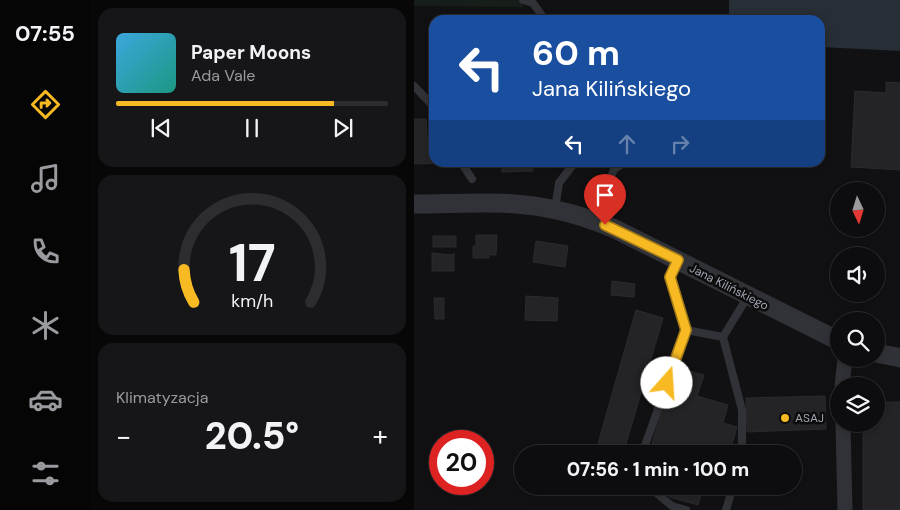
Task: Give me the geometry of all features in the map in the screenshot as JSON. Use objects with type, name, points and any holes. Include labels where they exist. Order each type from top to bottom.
[{"type":"street","name":"Jana Kilińskiego","points":[[414,204],[514,204],[555,210],[595,221],[615,229],[830,337]]},
{"type":"street","points":[[885,355],[900,358]]},
{"type":"street","points":[[843,432],[845,510]]},
{"type":"lane","points":[[523,0],[533,3],[541,15]]},
{"type":"lane","points":[[414,86],[429,102]]},
{"type":"lane","points":[[464,167],[472,179]]},
{"type":"lane","points":[[555,210],[559,183],[571,167]]},
{"type":"lane","points":[[595,221],[613,167]]},
{"type":"lane","points":[[645,445],[686,330],[670,277],[678,260]]},
{"type":"lane","points":[[742,445],[742,410],[723,336],[748,296]]},
{"type":"lane","points":[[686,330],[723,336]]},
{"type":"lane","points":[[659,495],[672,506],[686,510]]},
{"type":"lane","points":[[726,510],[730,495]]},
{"type":"shaded area","points":[[414,0],[522,0],[523,7],[414,6]]},
{"type":"shaded area","points":[[729,0],[900,0],[900,51],[825,47],[825,15],[729,15]]},
{"type":"building","points":[[886,82],[901,83],[901,170],[851,167],[855,91],[886,93]]},
{"type":"building","points":[[414,119],[426,119],[427,137],[429,137],[429,164],[414,164]]},
{"type":"building","points":[[502,167],[533,167],[533,171],[502,172]]},
{"type":"building","points":[[476,235],[497,235],[496,255],[489,255],[489,258],[473,258],[473,246],[476,246]]},
{"type":"building","points":[[433,236],[456,236],[456,247],[433,247]]},
{"type":"building","points":[[536,241],[568,246],[565,267],[533,262]]},
{"type":"building","points":[[432,253],[452,255],[454,253],[454,271],[432,271]]},
{"type":"building","points":[[612,281],[635,284],[634,297],[611,295]]},
{"type":"building","points":[[526,296],[558,298],[557,321],[525,320]]},
{"type":"building","points":[[434,298],[444,298],[444,319],[435,319]]},
{"type":"building","points":[[636,310],[663,318],[626,445],[598,445]]},
{"type":"building","points":[[675,367],[704,375],[697,396],[728,405],[723,423],[737,427],[732,445],[652,445]]},
{"type":"building","points":[[825,396],[826,429],[747,432],[746,398]]},
{"type":"building","points":[[885,402],[901,402],[901,510],[863,510],[863,432],[885,432]]},
{"type":"building","points":[[670,495],[701,495],[698,505],[669,497]]},
{"type":"place","name":"ASAJ","points":[[785,418]]},
{"type":"route","points":[[605,225],[678,260],[670,277],[686,330],[667,383]]}]
